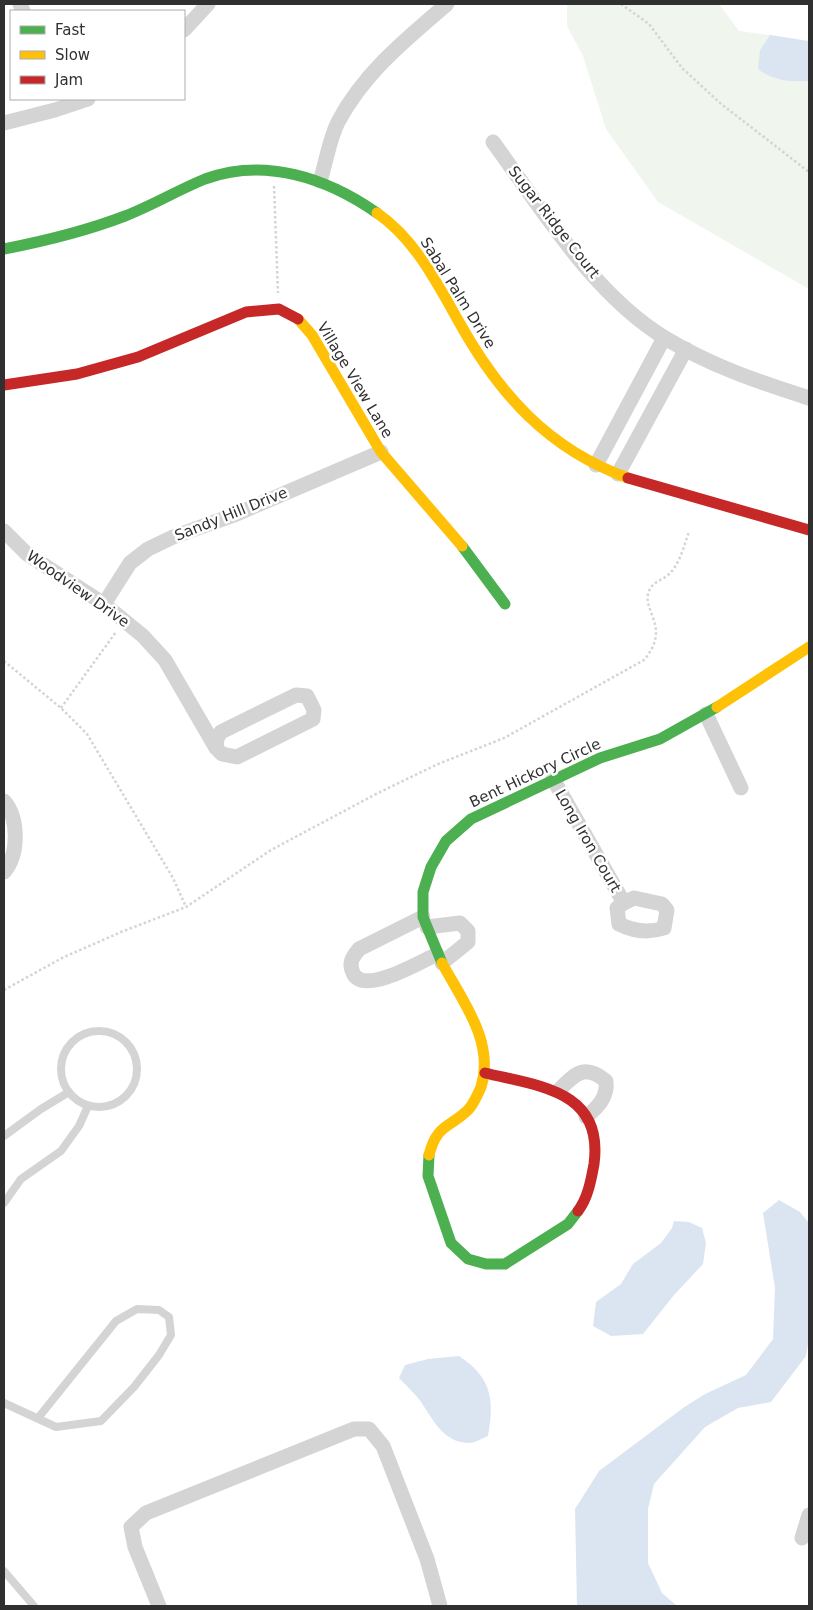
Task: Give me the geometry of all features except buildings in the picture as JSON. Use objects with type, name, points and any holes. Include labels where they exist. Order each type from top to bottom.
[{"type":"street","points":[[185,29],[208,4]]},
{"type":"street","points":[[320,182],[337,124],[365,80],[390,52],[447,4]]},
{"type":"street","points":[[4,123],[53,105],[82,100]]},
{"type":"street","name":"Sugar Ridge Court","points":[[493,142],[586,267],[623,305],[664,338],[746,378],[809,398]]},
{"type":"street","name":"Sabal Palm Drive","points":[[4,249],[43,243],[142,209],[192,183],[219,174],[252,170],[273,171],[320,182],[356,199],[404,236],[426,268],[483,363],[504,393],[531,418],[576,454],[618,474],[678,494],[809,530]]},
{"type":"street","points":[[4,385],[77,374],[138,357],[246,312],[279,309]]},
{"type":"street","name":"Village View Lane","points":[[279,309],[296,317],[312,335],[381,452],[448,527],[504,604]]},
{"type":"street","points":[[596,465],[664,338]]},
{"type":"street","points":[[618,474],[686,349]]},
{"type":"street","name":"Sandy Hill Drive","points":[[104,604],[130,563],[148,550],[173,537],[234,515],[381,452]]},
{"type":"street","name":"Woodview Drive","points":[[4,531],[27,554],[104,604],[125,620],[165,660],[216,748]]},
{"type":"street","name":"Bent Hickory Circle","points":[[485,1074],[558,1091],[573,1101],[586,1118],[593,1133],[595,1154],[591,1182],[582,1206],[568,1224],[506,1264],[486,1264],[468,1259],[451,1243],[428,1176],[428,1160],[433,1140],[445,1124],[468,1110],[480,1092],[485,1074],[485,1054],[481,1036],[440,958],[425,922],[423,892],[431,868],[446,841],[471,819],[600,758],[660,739],[706,714],[809,647]]},
{"type":"street","points":[[296,695],[307,696],[312,703],[313,719],[272,741],[237,757],[222,754],[216,748],[217,738],[221,732],[296,695]]},
{"type":"street","points":[[706,714],[741,788]]},
{"type":"street","name":"Long Iron Court","points":[[553,779],[624,903]]},
{"type":"street","points":[[4,801],[15,820],[14,853],[4,872]]},
{"type":"street","points":[[425,922],[460,923],[468,931],[468,942],[440,958],[376,982],[363,982],[354,977],[350,967],[352,958],[359,949],[425,922]]},
{"type":"street","points":[[558,1091],[578,1073],[587,1070],[606,1080],[607,1089],[599,1106],[586,1118]]},
{"type":"street","points":[[159,1606],[135,1547],[132,1526],[146,1513],[354,1429],[369,1429],[383,1446],[427,1559],[440,1606]]},
{"type":"street","points":[[802,1538],[809,1515]]},
{"type":"lane","points":[[94,1032],[108,1032],[120,1037],[129,1046],[135,1056],[138,1068],[136,1080],[131,1091],[123,1099],[112,1105],[100,1108],[88,1106],[78,1101],[69,1092],[63,1081],[61,1068],[64,1055],[71,1044],[82,1036],[94,1032]]},
{"type":"lane","points":[[4,1136],[41,1108],[69,1092]]},
{"type":"lane","points":[[4,1203],[21,1179],[61,1151],[80,1126],[88,1106]]},
{"type":"lane","points":[[4,1403],[56,1426],[101,1421],[134,1387],[159,1355],[171,1335],[168,1317],[159,1310],[137,1309],[116,1320],[38,1418]]},
{"type":"lane","points":[[4,1571],[34,1606]]},
{"type":"path","points":[[621,4],[649,24],[682,68],[720,103],[809,172]]},
{"type":"path","points":[[273,171],[279,309]]},
{"type":"path","points":[[4,990],[62,958],[112,935],[186,907],[271,850],[395,784],[438,764],[504,738],[644,660],[652,651],[655,640],[655,621],[648,601],[649,591],[654,583],[669,575],[676,565],[689,532]]},
{"type":"path","points":[[61,708],[125,620]]},
{"type":"path","points":[[4,660],[61,708],[87,734],[173,878],[186,907]]},
{"type":"shaded area","points":[[567,4],[719,4],[739,31],[770,35],[760,50],[798,82],[809,81],[809,289],[658,202],[606,129],[583,56],[567,26]]},
{"type":"shaded area","points":[[770,35],[809,41],[809,81],[795,82],[782,80],[769,76],[758,69],[760,50]]},
{"type":"shaded area","points":[[779,1200],[800,1212],[809,1223],[809,1338],[806,1356],[771,1402],[738,1408],[705,1427],[654,1484],[648,1509],[648,1563],[662,1593],[677,1606],[577,1606],[575,1509],[599,1471],[683,1408],[705,1394],[746,1375],[773,1339],[775,1288],[763,1213]]},
{"type":"shaded area","points":[[674,1221],[689,1222],[702,1228],[706,1243],[703,1264],[674,1295],[643,1334],[611,1336],[593,1326],[596,1302],[621,1284],[633,1264],[661,1243],[672,1228]]},
{"type":"shaded area","points":[[459,1356],[478,1372],[488,1390],[490,1400],[491,1411],[488,1436],[471,1443],[453,1439],[441,1430],[418,1398],[399,1378],[405,1365],[428,1359]]},
{"type":"traffic: fast","points":[[4,249],[50,239],[95,226],[135,212],[205,179],[250,170],[273,171],[316,181],[358,201],[377,213]]},
{"type":"traffic: fast","points":[[462,546],[505,604]]},
{"type":"traffic: fast","points":[[442,963],[423,917],[423,892],[431,867],[446,841],[471,819],[600,758],[660,739],[717,707]]},
{"type":"traffic: fast","points":[[429,1155],[428,1176],[451,1243],[468,1259],[486,1264],[505,1264],[568,1224],[578,1211]]},
{"type":"traffic: slow","points":[[377,213],[391,224],[414,249],[491,373],[528,416],[573,452],[599,466],[628,478]]},
{"type":"traffic: slow","points":[[298,319],[312,335],[381,452],[462,546]]},
{"type":"traffic: slow","points":[[717,707],[809,647]]},
{"type":"traffic: slow","points":[[429,1155],[432,1145],[440,1132],[472,1105],[481,1087],[484,1070],[484,1054],[475,1023],[442,963]]},
{"type":"traffic: jam","points":[[4,385],[77,374],[138,357],[246,312],[279,309],[298,319]]},
{"type":"traffic: jam","points":[[628,478],[809,530]]},
{"type":"traffic: jam","points":[[485,1073],[526,1082],[563,1096],[578,1106],[589,1120],[594,1139],[594,1164],[587,1195],[578,1211]]}]
